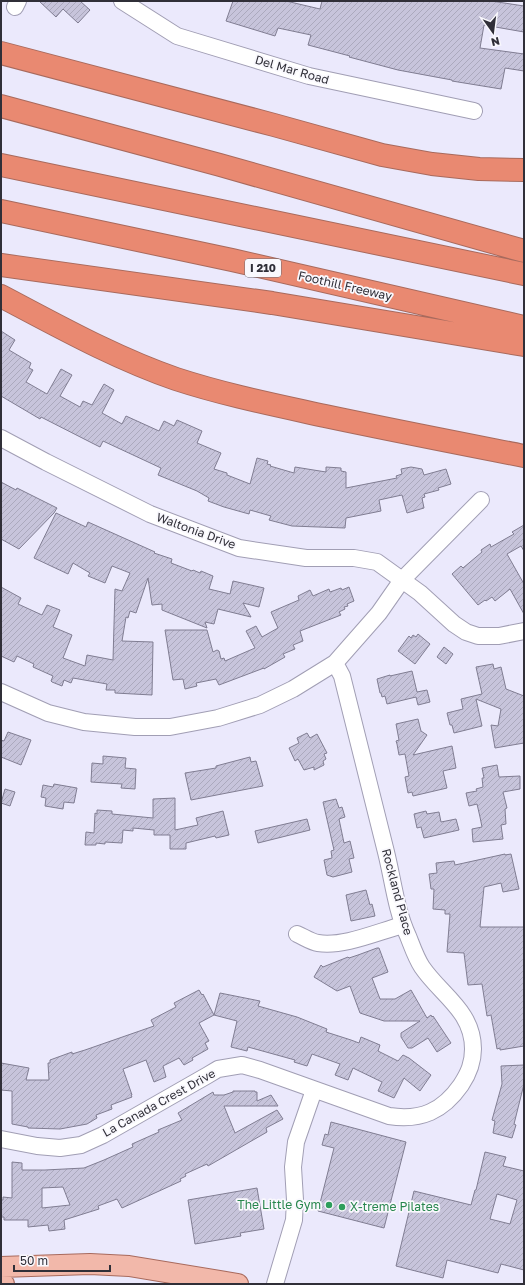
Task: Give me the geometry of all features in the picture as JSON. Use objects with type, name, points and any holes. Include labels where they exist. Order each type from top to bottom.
[{"type":"highway","points":[[1,53],[382,154],[432,164],[479,169],[524,170]]},
{"type":"highway","points":[[1,106],[228,167],[524,251]]},
{"type":"highway","points":[[1,164],[524,274]]},
{"type":"highway","name":"Foothill Freeway","points":[[1,211],[232,260],[524,327]]},
{"type":"highway","points":[[1,265],[272,303],[524,345]]},
{"type":"highway","points":[[1,296],[127,360],[214,391],[419,436],[524,456]]},
{"type":"main road","points":[[1,1267],[90,1264],[129,1266],[238,1284]]},
{"type":"street","name":"Del Mar Road","points":[[122,1],[177,36],[309,76],[474,111]]},
{"type":"street","name":"Waltonia Drive","points":[[1,438],[150,514],[239,548],[306,558],[354,558],[377,562],[420,593],[454,624],[466,632],[478,636],[499,636],[524,632]]},
{"type":"street","points":[[1,692],[48,713],[84,722],[135,727],[170,727],[218,718],[260,705],[293,688],[335,663],[379,613],[402,580],[481,500]]},
{"type":"street","name":"Rockland Place","points":[[314,1090],[389,1116],[400,1118],[421,1116],[449,1100],[467,1077],[473,1060],[473,1038],[471,1028],[463,1013],[422,966],[403,925],[342,676],[335,663]]},
{"type":"street","points":[[297,934],[316,943],[331,944],[348,941],[403,925]]},
{"type":"street","name":"La Canada Crest Drive","points":[[1,1139],[37,1146],[60,1148],[81,1145],[103,1135],[208,1075],[231,1066],[242,1065],[260,1070],[314,1090]]},
{"type":"street","points":[[275,1284],[294,1220],[293,1167],[296,1142],[314,1090]]},
{"type":"building","points":[[39,1],[80,1],[90,10],[78,23],[63,9],[56,17]]},
{"type":"building","points":[[233,1],[286,1],[320,9],[322,1],[491,1],[524,6],[524,32],[484,25],[480,48],[524,54],[524,71],[505,68],[501,89],[398,70],[308,45],[311,35],[278,28],[275,36],[226,21]]},
{"type":"building","points":[[1,331],[15,340],[9,350],[31,363],[29,368],[33,370],[26,382],[47,394],[61,369],[72,375],[60,396],[80,407],[83,401],[92,405],[104,384],[114,390],[102,413],[122,424],[126,416],[159,431],[164,421],[174,426],[177,420],[202,431],[197,443],[221,453],[214,469],[227,473],[227,475],[250,484],[257,458],[268,461],[267,464],[271,465],[270,466],[294,473],[295,467],[326,472],[326,467],[341,468],[341,471],[346,472],[346,488],[397,478],[396,476],[402,474],[401,469],[411,467],[422,469],[424,475],[446,469],[451,484],[438,488],[439,490],[424,494],[425,497],[422,498],[424,508],[407,513],[402,495],[379,500],[381,511],[346,518],[345,528],[292,526],[269,520],[271,516],[250,510],[249,514],[224,507],[208,501],[209,498],[197,491],[158,475],[161,468],[103,441],[100,447],[41,417],[40,419],[1,396]]},
{"type":"building","points":[[1,482],[16,490],[17,488],[57,508],[19,549],[1,539]]},
{"type":"building","points":[[56,513],[86,527],[88,522],[155,552],[154,553],[172,559],[171,563],[192,571],[193,570],[200,573],[201,571],[213,576],[209,589],[230,594],[233,581],[264,588],[259,607],[243,603],[251,617],[218,609],[214,624],[205,622],[207,628],[162,610],[162,604],[152,605],[148,578],[136,613],[130,611],[128,618],[126,617],[122,641],[153,642],[152,695],[115,693],[115,690],[106,690],[107,684],[73,678],[71,683],[64,680],[62,686],[52,682],[53,676],[33,667],[34,664],[17,656],[14,662],[1,656],[1,587],[21,598],[18,604],[42,615],[47,605],[60,610],[53,627],[72,635],[63,658],[85,666],[87,655],[113,660],[115,589],[122,591],[130,573],[112,566],[105,583],[88,576],[90,573],[73,563],[68,574],[34,558]]},
{"type":"building","points":[[524,525],[524,551],[521,546],[507,554],[524,584],[524,614],[510,589],[495,601],[492,597],[478,605],[452,574],[461,566],[463,568],[482,552],[481,550],[490,544],[491,547],[514,534],[512,532]]},
{"type":"building","points":[[349,587],[354,601],[347,604],[348,606],[344,607],[345,609],[339,612],[341,615],[300,631],[303,641],[293,645],[295,649],[283,654],[285,657],[264,669],[219,685],[216,679],[196,683],[197,686],[185,689],[183,679],[173,680],[165,630],[207,630],[213,652],[217,650],[219,651],[221,659],[224,658],[225,661],[255,648],[246,631],[256,626],[262,637],[278,628],[271,612],[299,600],[298,596],[310,590],[313,596],[329,589],[330,592]]},
{"type":"building","points":[[418,634],[430,644],[415,664],[398,651],[409,636],[411,638],[413,635],[416,637]]},
{"type":"building","points":[[444,647],[453,654],[446,664],[437,657]]},
{"type":"building","points":[[493,664],[494,669],[501,667],[506,689],[524,696],[524,743],[495,748],[491,725],[498,726],[501,709],[476,699],[482,726],[454,733],[452,725],[450,725],[447,713],[463,709],[461,699],[482,694],[476,667]]},
{"type":"building","points":[[412,671],[417,692],[427,690],[430,702],[418,705],[416,697],[387,704],[385,696],[382,697],[380,693],[377,679]]},
{"type":"building","points":[[418,719],[421,731],[427,735],[413,755],[452,746],[456,768],[443,771],[447,788],[413,796],[412,792],[408,793],[405,777],[409,776],[405,754],[399,755],[396,741],[399,740],[396,724]]},
{"type":"building","points":[[8,732],[31,740],[21,765],[1,757],[1,740],[4,741]]},
{"type":"building","points":[[307,733],[310,738],[317,734],[327,753],[324,754],[326,759],[323,761],[324,765],[314,770],[314,767],[304,770],[298,759],[295,761],[289,748],[299,743],[297,738]]},
{"type":"building","points":[[103,756],[126,758],[125,768],[136,769],[135,789],[121,788],[122,784],[91,782],[92,763],[103,764]]},
{"type":"building","points":[[250,757],[251,762],[256,761],[263,786],[191,800],[185,773],[216,768],[216,766]]},
{"type":"building","points":[[497,765],[499,777],[520,776],[520,789],[503,792],[507,808],[505,809],[506,824],[501,825],[503,839],[473,842],[472,829],[482,827],[477,804],[469,806],[466,793],[477,791],[476,789],[483,787],[482,778],[484,778],[482,768]]},
{"type":"building","points":[[54,784],[77,788],[74,803],[64,802],[63,809],[45,806],[46,798],[41,797],[43,785],[53,787]]},
{"type":"building","points":[[5,789],[15,792],[10,806],[1,803]]},
{"type":"building","points":[[175,798],[175,830],[198,825],[196,818],[223,811],[229,835],[216,838],[215,836],[186,843],[186,849],[170,849],[170,835],[154,835],[154,830],[133,828],[133,831],[123,830],[122,843],[105,842],[105,844],[96,843],[96,845],[85,845],[86,832],[94,833],[95,813],[97,814],[97,810],[112,811],[112,814],[153,818],[153,799]]},
{"type":"building","points":[[336,799],[339,808],[342,807],[345,817],[339,819],[344,843],[350,841],[354,858],[349,859],[352,872],[333,877],[327,875],[324,860],[332,858],[331,851],[334,850],[323,802]]},
{"type":"building","points":[[426,811],[427,814],[439,812],[441,822],[456,819],[459,830],[424,838],[421,827],[417,828],[414,814]]},
{"type":"building","points":[[307,819],[310,830],[258,843],[255,831]]},
{"type":"building","points":[[511,854],[519,889],[503,892],[501,883],[484,887],[480,927],[524,927],[524,1046],[500,1050],[500,1048],[497,1049],[491,1015],[487,1016],[482,984],[468,985],[464,953],[447,952],[450,914],[445,914],[445,910],[433,909],[434,889],[431,889],[429,874],[437,873],[436,863],[454,861],[455,865]]},
{"type":"building","points":[[366,890],[375,916],[351,921],[346,895]]},
{"type":"building","points":[[379,948],[388,972],[372,978],[380,999],[395,999],[411,990],[427,1018],[431,1015],[432,1017],[433,1016],[451,1043],[437,1052],[428,1038],[412,1048],[408,1048],[401,1037],[401,1033],[420,1021],[384,1021],[360,1013],[350,986],[337,991],[314,977],[321,965],[323,967]]},
{"type":"building","points":[[199,990],[202,995],[203,994],[214,1015],[199,1023],[209,1041],[205,1043],[208,1049],[192,1058],[193,1060],[184,1065],[179,1058],[163,1066],[166,1077],[154,1082],[146,1060],[123,1069],[132,1097],[111,1105],[112,1109],[96,1115],[97,1118],[87,1124],[60,1129],[28,1128],[12,1124],[12,1091],[1,1090],[1,1063],[29,1068],[26,1080],[49,1080],[48,1063],[50,1063],[50,1060],[72,1052],[72,1054],[85,1050],[154,1026],[151,1020],[176,1007],[174,1003]]},
{"type":"building","points":[[220,993],[260,1001],[258,1006],[297,1017],[327,1029],[326,1032],[359,1043],[361,1037],[380,1045],[378,1051],[398,1061],[403,1055],[409,1058],[431,1075],[420,1091],[404,1078],[394,1098],[378,1091],[382,1082],[353,1068],[348,1080],[335,1075],[340,1064],[312,1054],[307,1066],[294,1062],[295,1060],[248,1047],[247,1051],[231,1047],[237,1021],[214,1015]]},
{"type":"building","points":[[524,1065],[524,1084],[512,1138],[493,1133],[495,1121],[492,1120],[502,1084],[501,1066]]},
{"type":"building","points":[[255,1091],[257,1092],[257,1101],[271,1095],[278,1106],[224,1106],[235,1133],[277,1110],[283,1119],[266,1128],[267,1132],[208,1166],[207,1164],[185,1174],[186,1176],[180,1179],[181,1181],[122,1208],[117,1199],[98,1206],[99,1209],[64,1220],[65,1229],[49,1231],[48,1225],[28,1227],[28,1220],[4,1220],[4,1217],[1,1217],[1,1200],[3,1200],[3,1197],[12,1198],[12,1162],[22,1163],[22,1170],[84,1168],[133,1147],[132,1144],[159,1132],[158,1130],[182,1120],[178,1113],[213,1092],[214,1095],[224,1095],[233,1092]],"holes":[[[63,1187],[70,1205],[42,1208],[42,1188]]]},
{"type":"building","points":[[331,1122],[406,1142],[384,1228],[318,1211],[334,1148],[322,1145],[325,1134],[328,1135]]},
{"type":"building","points":[[485,1152],[506,1157],[503,1166],[524,1171],[524,1270],[501,1264],[498,1273],[447,1260],[443,1278],[396,1266],[414,1191],[471,1205]],"holes":[[[497,1194],[517,1200],[510,1224],[490,1219]]]},
{"type":"building","points":[[257,1188],[264,1229],[240,1233],[241,1236],[195,1244],[188,1200]]},
{"type":"place","name":"The Little Gym","points":[[329,1205]]},
{"type":"place","name":"X-treme Pilates","points":[[342,1207]]}]
